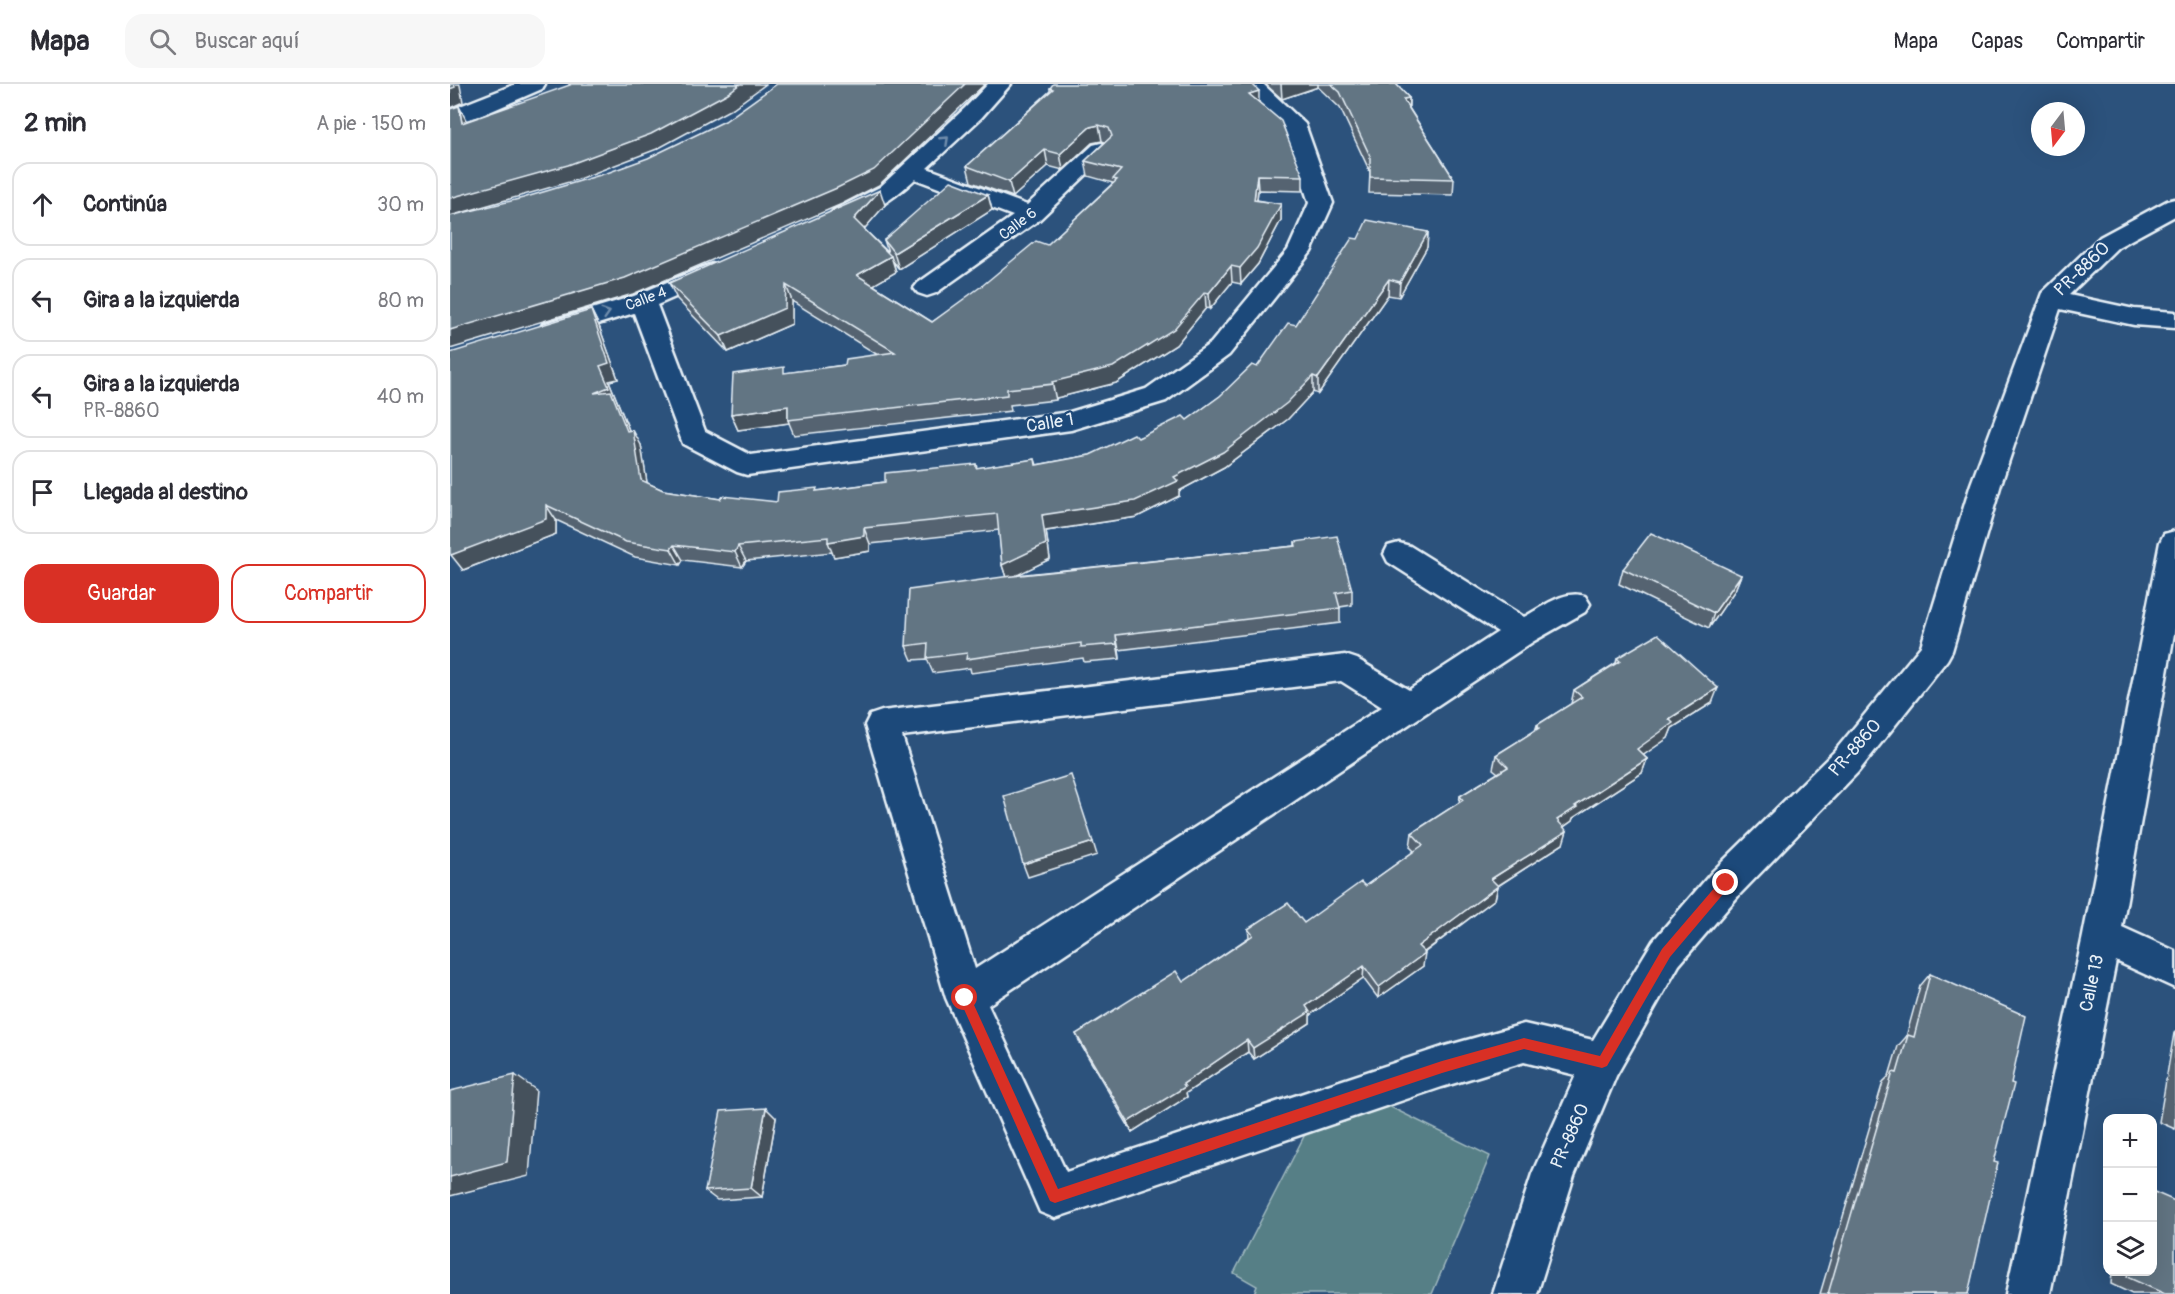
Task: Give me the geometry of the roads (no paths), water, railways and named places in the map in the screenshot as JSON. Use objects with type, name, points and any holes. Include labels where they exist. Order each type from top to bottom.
[{"type":"street","points":[[450,117],[472,111],[534,84]]},
{"type":"street","points":[[819,225],[888,192],[1000,84]]},
{"type":"street","name":"Calle 1","points":[[643,302],[693,437],[747,465],[1071,421],[1156,395],[1220,349],[1299,252],[1321,203],[1294,124],[1250,84]]},
{"type":"street","name":"Calle 6","points":[[927,288],[1031,215],[1101,150]]},
{"type":"street","points":[[912,170],[1031,215]]},
{"type":"street","name":"PR-8860","points":[[1515,1294],[1553,1174],[1602,1062],[1666,953],[1726,883],[1846,762],[1936,651],[1986,484],[2051,299],[2109,242],[2175,206]]},
{"type":"street","name":"Calle 4","points":[[529,336],[643,302],[735,262]]},
{"type":"street","points":[[2051,299],[2134,317],[2175,320]]},
{"type":"street","name":"Calle 13","points":[[2028,1294],[2102,936],[2163,676],[2175,542]]},
{"type":"street","points":[[1399,554],[1523,632]]},
{"type":"street","points":[[965,998],[1408,706],[1523,632],[1574,604]]},
{"type":"street","points":[[1408,706],[1345,668],[882,724],[965,998],[1055,1197],[1431,1071],[1524,1043],[1602,1062]]},
{"type":"street","points":[[2102,936],[2175,970]]}]
